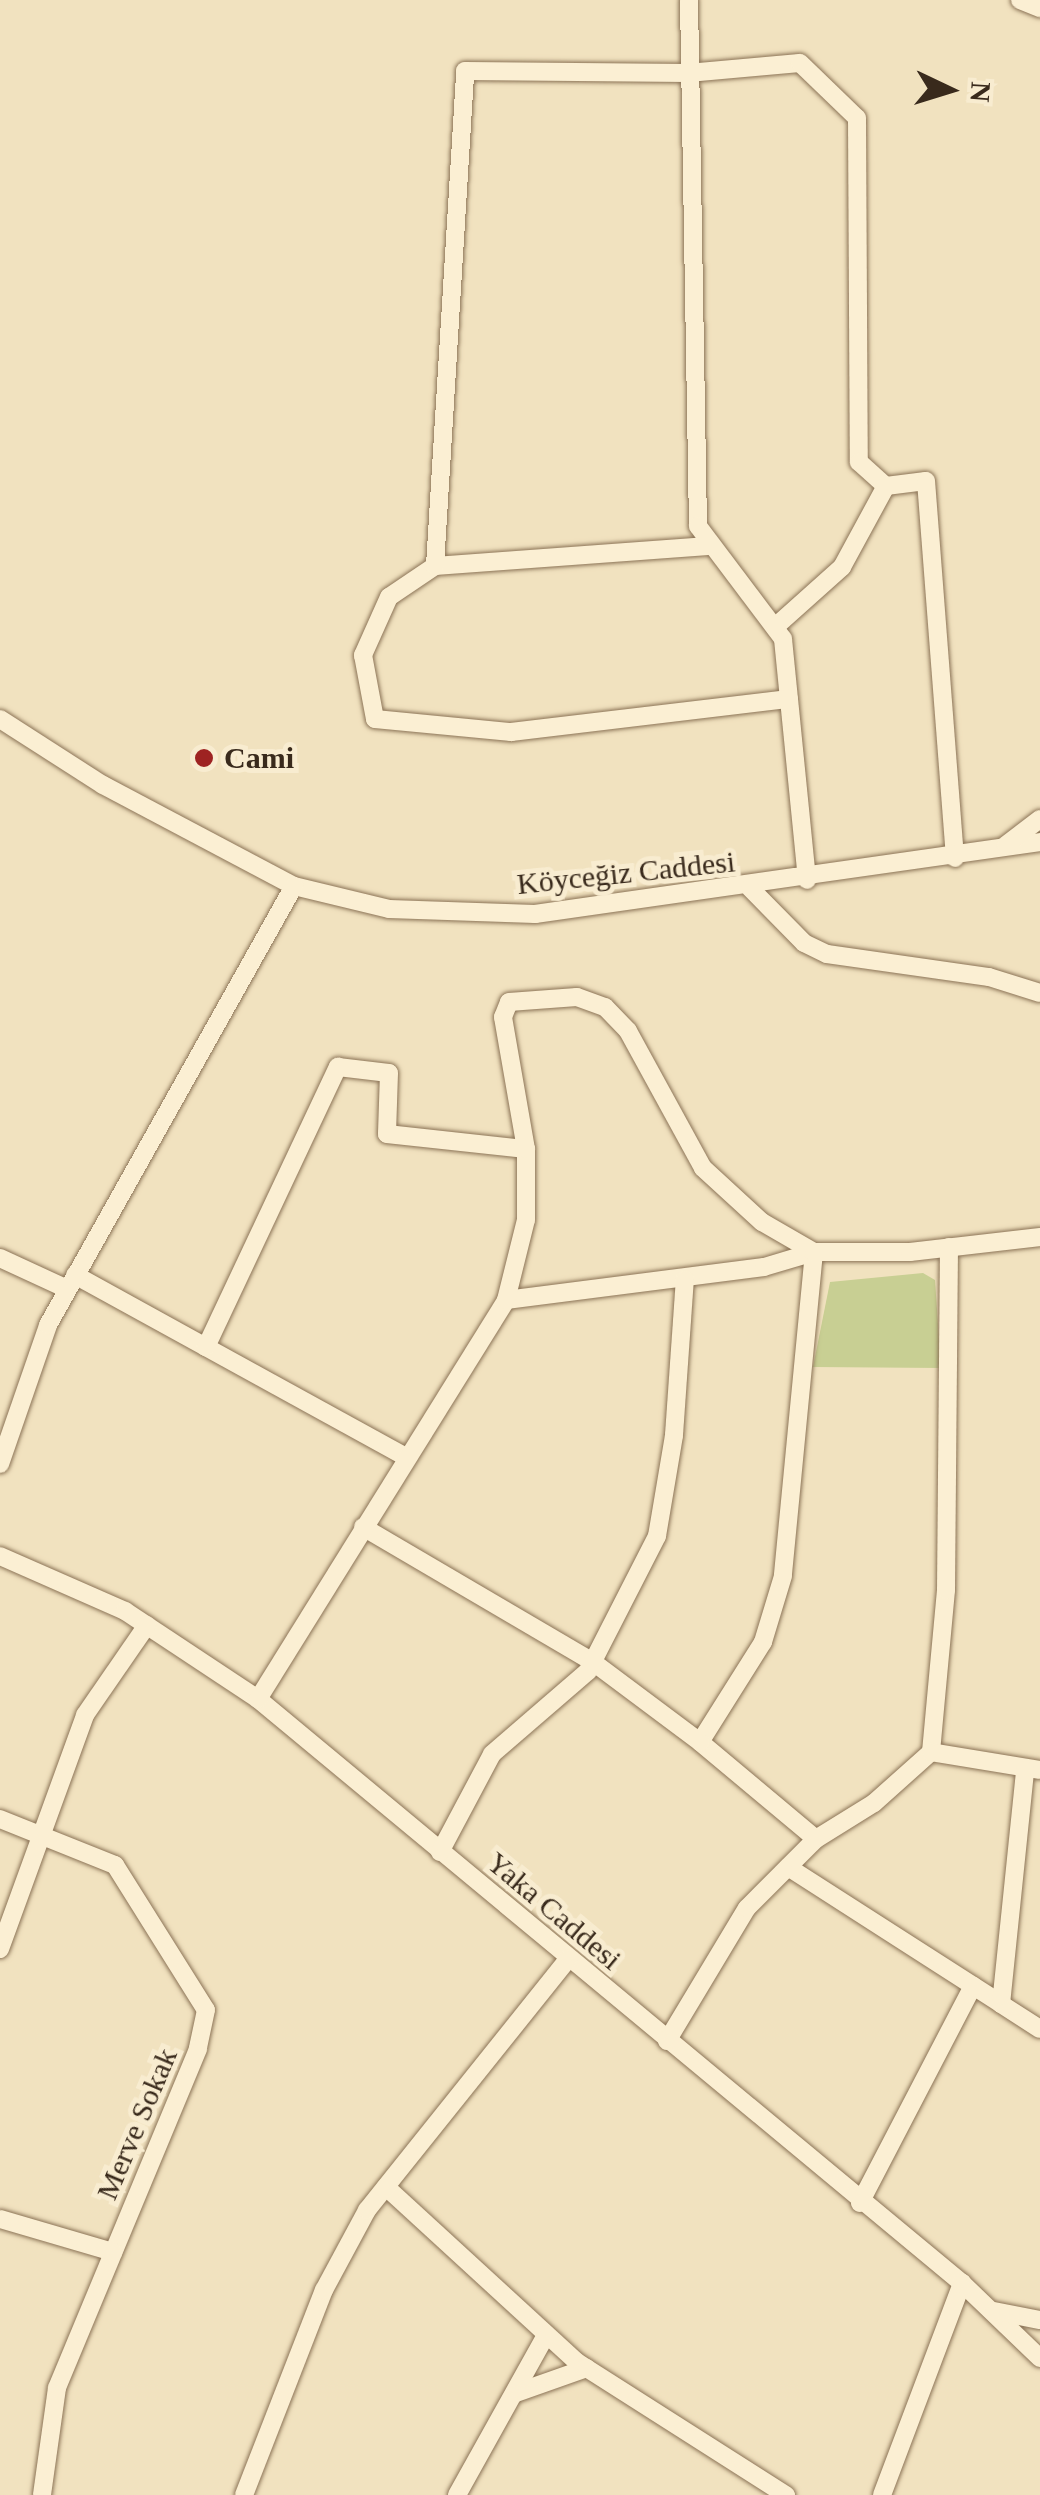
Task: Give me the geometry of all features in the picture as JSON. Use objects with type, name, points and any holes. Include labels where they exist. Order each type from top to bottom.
[{"type":"street","points":[[689,0],[698,526],[708,546],[783,639],[808,880]]},
{"type":"street","points":[[1020,0],[1040,8]]},
{"type":"street","points":[[435,566],[466,71],[688,73],[800,63],[856,118],[859,462],[886,486]]},
{"type":"street","points":[[886,486],[926,480],[954,858]]},
{"type":"street","points":[[775,627],[842,568],[886,486]]},
{"type":"street","points":[[708,546],[435,566],[389,598],[363,654],[375,719],[511,732],[789,698]]},
{"type":"street","name":"Köyceğiz Caddesi","points":[[0,719],[103,786],[294,886],[390,909],[535,914],[808,880],[1040,842]]},
{"type":"street","name":"Köyceğiz Caddesi","points":[[1001,848],[1040,819]]},
{"type":"street","points":[[0,1464],[48,1325],[294,886]]},
{"type":"street","points":[[750,888],[804,943],[827,954],[990,977],[1040,994]]},
{"type":"street","points":[[258,1700],[506,1300],[526,1220],[526,1149],[503,1016],[509,1002],[576,997],[605,1007],[628,1031],[703,1168],[762,1222],[814,1252]]},
{"type":"street","points":[[206,1348],[338,1067],[390,1073],[388,1134],[526,1149]]},
{"type":"street","points":[[506,1300],[685,1279],[814,1252],[949,1248],[1040,1236]]},
{"type":"street","points":[[666,2041],[746,1908],[816,1839],[874,1803],[931,1752],[946,1590],[949,1248]]},
{"type":"street","points":[[700,1742],[762,1642],[783,1576],[814,1252]]},
{"type":"street","points":[[0,1258],[71,1282],[206,1348],[406,1457]]},
{"type":"street","points":[[440,1852],[492,1754],[592,1662],[657,1536],[674,1435],[685,1279]]},
{"type":"street","points":[[363,1526],[592,1662],[700,1742],[816,1839]]},
{"type":"street","name":"Yaka Caddesi","points":[[0,1556],[147,1625],[258,1700],[962,2283],[1040,2358]]},
{"type":"street","points":[[0,1949],[93,1699],[147,1625]]},
{"type":"street","points":[[931,1752],[1032,1770],[1000,2004]]},
{"type":"street","points":[[0,1819],[43,1832]]},
{"type":"street","name":"Merve Sokak","points":[[42,2495],[57,2388],[198,2050],[206,2010],[115,1865],[43,1832]]},
{"type":"street","points":[[788,1867],[1040,2028]]},
{"type":"street","points":[[244,2495],[324,2290],[386,2187],[568,1958]]},
{"type":"street","points":[[860,2202],[972,1986]]},
{"type":"street","points":[[386,2187],[586,2368],[786,2495]]},
{"type":"street","points":[[0,2218],[113,2252]]},
{"type":"street","points":[[882,2495],[962,2283]]},
{"type":"street","points":[[984,2307],[1040,2320]]},
{"type":"street","points":[[457,2495],[546,2335]]},
{"type":"street","points":[[516,2393],[586,2368]]},
{"type":"green space","points":[[923,1273],[935,1280],[941,1368],[813,1367],[830,1282]]},
{"type":"place","name":"Cami","points":[[204,758]]}]
